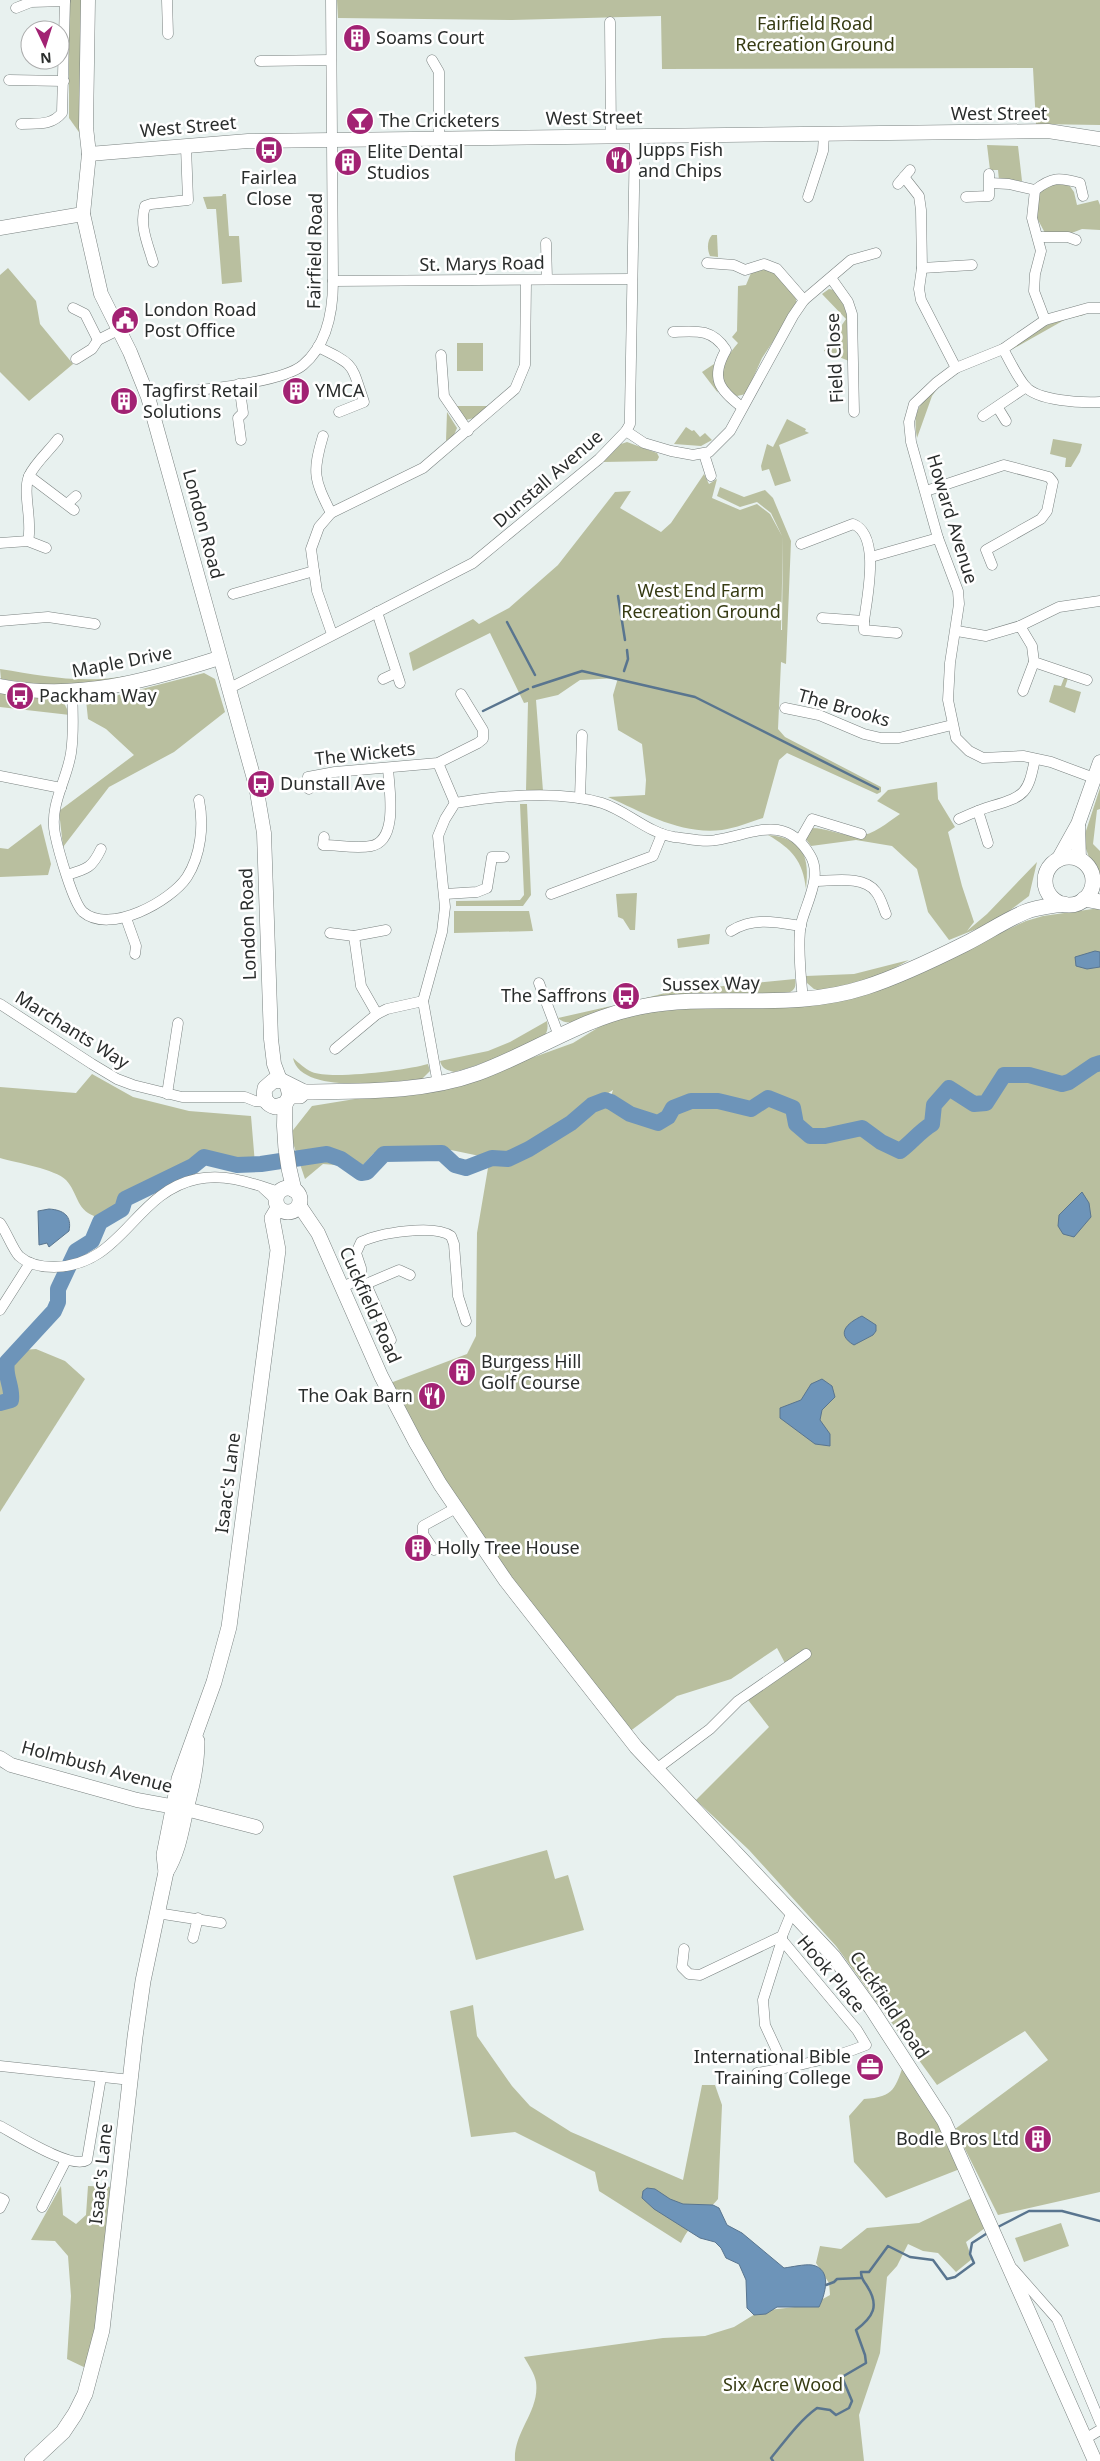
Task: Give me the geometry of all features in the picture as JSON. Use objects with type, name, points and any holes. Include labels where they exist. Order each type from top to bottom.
[{"type":"main road","name":"London Road","points":[[88,0],[86,126],[89,154],[83,214],[101,294],[148,397],[256,786],[264,833],[271,1039],[280,1093],[288,1169],[286,1201]]},
{"type":"main road","name":"West Street","points":[[89,154],[248,141],[439,138],[1048,131],[1100,139]]},
{"type":"main road","points":[[0,228],[83,214]]},
{"type":"main road","name":"Maple Drive","points":[[0,686],[51,693],[72,692],[152,679],[219,658]]},
{"type":"main road","points":[[1100,762],[1078,824],[1058,860],[1047,870],[1045,886],[1052,898],[1064,904],[1071,904],[1084,899],[1100,902]]},
{"type":"main road","points":[[1078,824],[1079,859]]},
{"type":"main road","points":[[1058,860],[1072,857],[1079,859],[1089,867],[1100,887]]},
{"type":"main road","points":[[1084,899],[1092,887],[1092,873]]},
{"type":"main road","name":"Sussex Way","points":[[1026,911],[1045,886]]},
{"type":"main road","name":"Sussex Way","points":[[280,1093],[393,1090],[438,1084],[497,1065],[559,1036],[614,1014],[652,1005],[682,1001],[803,1000],[836,995],[889,979],[965,944],[1026,911],[1064,904]]},
{"type":"main road","name":"Cuckfield Road","points":[[286,1201],[310,1220],[318,1233],[380,1376],[435,1476],[506,1581],[655,1770],[764,1881],[791,1914],[840,1964],[944,2121],[1095,2461]]},
{"type":"main road","name":"Isaac's Lane","points":[[32,2461],[63,2432],[75,2414],[85,2394],[102,2330],[143,1981],[166,1872],[164,1855],[180,1808],[184,1762],[196,1736],[229,1627],[278,1250],[276,1231],[272,1218],[286,1201]]},
{"type":"main road","name":"Holmbush Avenue","points":[[0,1758],[11,1765],[137,1800],[256,1826]]},
{"type":"street","points":[[16,8],[31,2],[64,0],[62,113],[56,120],[47,123],[21,124]]},
{"type":"street","points":[[167,0],[168,34]]},
{"type":"street","name":"Fairfield Road","points":[[148,397],[153,394],[239,384],[285,374],[303,366],[318,347],[327,330],[333,300],[331,0]]},
{"type":"street","points":[[610,22],[610,136]]},
{"type":"street","points":[[260,61],[331,60]]},
{"type":"street","points":[[432,60],[439,72],[439,138]]},
{"type":"street","points":[[9,80],[64,81]]},
{"type":"street","points":[[808,197],[823,151],[824,134]]},
{"type":"street","name":"Dunstall Avenue","points":[[228,689],[473,563],[599,459],[626,432],[630,424],[635,136]]},
{"type":"street","points":[[153,262],[144,240],[143,212],[145,206],[151,204],[188,200],[186,147]]},
{"type":"street","points":[[904,177],[919,196],[922,268],[919,289],[923,307],[956,368]]},
{"type":"street","points":[[966,198],[989,196],[989,179],[1035,190]]},
{"type":"street","points":[[1045,320],[1034,291],[1035,274],[1041,251],[1039,237],[1032,218],[1035,190],[1049,179],[1065,179],[1080,183],[1083,196]]},
{"type":"street","points":[[1039,237],[1068,237],[1076,240]]},
{"type":"street","points":[[546,243],[547,279]]},
{"type":"street","points":[[626,432],[644,443],[693,455],[709,452],[730,431],[792,316],[804,300],[851,260],[876,253]]},
{"type":"street","points":[[707,263],[734,265],[745,270],[764,264],[777,269],[804,300]]},
{"type":"street","points":[[922,268],[972,265]]},
{"type":"street","name":"Field Close","points":[[830,278],[848,302],[852,314],[854,412]]},
{"type":"street","name":"St. Marys Road","points":[[333,281],[632,279]]},
{"type":"street","points":[[332,634],[317,591],[311,549],[318,527],[331,513],[423,468],[515,390],[525,364],[526,281]]},
{"type":"street","points":[[73,308],[85,314],[98,340]]},
{"type":"street","name":"Howard Avenue","points":[[1094,778],[1024,756],[983,758],[969,751],[956,738],[952,725],[948,691],[950,663],[959,604],[958,590],[938,538],[911,442],[909,422],[914,404],[956,368],[1003,349],[1045,320],[1088,308],[1100,308]]},
{"type":"street","points":[[76,360],[92,350],[98,340],[118,330]]},
{"type":"street","points":[[673,332],[701,330],[722,343],[726,350],[720,360],[717,377],[724,393],[742,407]]},
{"type":"street","points":[[318,347],[346,360],[352,367],[364,402],[339,412]]},
{"type":"street","points":[[1003,349],[1026,387],[1036,394],[1076,403],[1100,402]]},
{"type":"street","points":[[441,355],[444,396],[468,431]]},
{"type":"street","points":[[239,384],[243,413],[238,418],[241,440]]},
{"type":"street","points":[[983,416],[998,408],[1026,387]]},
{"type":"street","points":[[998,408],[1006,421]]},
{"type":"street","points":[[323,436],[315,463],[317,484],[331,513]]},
{"type":"street","points":[[28,541],[31,526],[27,490],[29,476],[58,439]]},
{"type":"street","points":[[704,454],[711,476]]},
{"type":"street","points":[[926,491],[1004,465],[1049,477],[1053,482],[1047,511],[1041,519],[986,550],[992,565]]},
{"type":"street","points":[[29,476],[70,507],[76,496]]},
{"type":"street","points":[[801,544],[853,524],[860,527],[866,534],[871,557],[864,630],[897,633]]},
{"type":"street","points":[[871,557],[938,538]]},
{"type":"street","points":[[0,543],[28,541],[46,548]]},
{"type":"street","points":[[233,594],[314,571]]},
{"type":"street","points":[[956,631],[986,636],[1020,626],[1059,607],[1100,601]]},
{"type":"street","points":[[377,612],[398,678],[383,679]]},
{"type":"street","points":[[0,621],[48,617],[96,624]]},
{"type":"street","points":[[822,618],[864,622]]},
{"type":"street","points":[[1020,626],[1032,646],[1034,662],[1023,691]]},
{"type":"street","points":[[1034,662],[1086,680]]},
{"type":"street","points":[[72,692],[71,753],[53,817],[58,848],[76,900],[83,912],[107,920],[126,918],[167,897],[180,887],[188,876],[200,842],[202,812],[199,800]]},
{"type":"street","name":"The Wickets","points":[[309,789],[308,777],[335,772],[438,763],[483,739],[483,730],[461,694]]},
{"type":"street","name":"The Brooks","points":[[785,708],[819,715],[864,734],[881,738],[899,738],[952,725]]},
{"type":"street","points":[[580,798],[582,735]]},
{"type":"street","points":[[959,819],[978,811],[1013,801],[1021,795],[1029,784],[1035,758]]},
{"type":"street","name":"The Wickets","points":[[438,763],[455,803]]},
{"type":"street","points":[[324,837],[323,845],[372,846],[386,836],[390,819],[388,768]]},
{"type":"street","points":[[0,776],[61,788]]},
{"type":"street","points":[[438,1084],[423,1001],[442,932],[445,894],[438,836],[445,819],[455,803],[478,799],[524,797],[580,798],[604,804],[662,834],[713,841],[765,829],[791,833],[800,840],[812,857],[815,882],[801,926],[803,1000]]},
{"type":"street","points":[[978,811],[988,843]]},
{"type":"street","points":[[800,840],[812,819],[861,834]]},
{"type":"street","points":[[552,894],[652,856],[662,834]]},
{"type":"street","points":[[67,875],[86,869],[94,863],[101,849]]},
{"type":"street","points":[[445,894],[477,892],[487,888],[492,857],[504,857]]},
{"type":"street","points":[[815,882],[855,881],[866,884],[876,891],[886,914]]},
{"type":"street","points":[[126,918],[136,946],[135,954]]},
{"type":"street","points":[[731,931],[738,926],[764,920],[801,926]]},
{"type":"street","points":[[330,933],[354,936],[386,930]]},
{"type":"street","points":[[354,936],[361,986],[377,1014]]},
{"type":"street","points":[[539,983],[559,1036]]},
{"type":"street","points":[[336,1049],[377,1014],[387,1009],[423,1001]]},
{"type":"street","name":"Marchants Way","points":[[0,1004],[117,1079],[182,1097],[245,1097],[254,1091],[280,1093]]},
{"type":"street","points":[[167,1094],[178,1022]]},
{"type":"street","points":[[0,1223],[18,1255],[30,1263],[43,1267],[60,1266],[79,1264],[101,1254],[160,1195],[196,1179],[221,1177],[241,1179],[261,1186],[286,1201]]},
{"type":"street","points":[[391,1340],[362,1282],[362,1271],[356,1253],[361,1242],[383,1234],[444,1232],[451,1236],[454,1244],[458,1296],[466,1321]]},
{"type":"street","points":[[0,1310],[30,1263]]},
{"type":"street","points":[[341,1288],[399,1270],[410,1275]]},
{"type":"street","points":[[434,1550],[423,1534],[423,1526],[456,1508]]},
{"type":"street","points":[[655,1770],[710,1729],[738,1701],[806,1654]]},
{"type":"street","points":[[157,1913],[220,1923]]},
{"type":"street","points":[[684,1949],[682,1967],[689,1974],[700,1975],[782,1938],[791,1914]]},
{"type":"street","points":[[193,1938],[198,1918]]},
{"type":"street","name":"Hook Place","points":[[782,1938],[763,2000],[765,2025],[785,2068]]},
{"type":"street","name":"Hook Place","points":[[757,2073],[834,2058],[866,2045],[857,2030],[782,1938]]},
{"type":"street","points":[[0,2066],[131,2080]]},
{"type":"street","points":[[0,2126],[66,2160],[75,2163],[87,2160],[101,2077]]},
{"type":"street","points":[[42,2207],[66,2160]]},
{"type":"street","points":[[0,2198],[4,2200],[0,2208]]},
{"type":"street","name":"Cuckfield Road","points":[[1006,2262],[1057,2319],[1100,2422]]},
{"type":"street","points":[[1085,2440],[1100,2430]]},
{"type":"green space","points":[[69,0],[83,0],[81,135],[69,118]]},
{"type":"green space","name":"Fairfield Road Recreation Ground","points":[[337,0],[1100,0],[1100,125],[1036,124],[1033,68],[662,69],[661,16],[512,20],[338,18]]},
{"type":"green space","points":[[987,145],[1018,146],[1022,181],[999,180],[998,170],[990,170]]},
{"type":"green space","points":[[1057,182],[1069,185],[1074,192],[1077,205],[1098,200],[1100,205],[1100,230],[1082,229],[1069,234],[1045,233],[1037,218],[1039,193],[1045,187]]},
{"type":"green space","points":[[226,194],[229,236],[239,236],[242,282],[222,284],[216,209],[207,209],[203,197],[222,196]]},
{"type":"green space","points":[[712,235],[717,235],[718,257],[710,256],[709,254],[708,242]]},
{"type":"green space","points":[[8,268],[36,301],[40,324],[73,364],[29,401],[0,372],[0,275]]},
{"type":"green space","points":[[760,269],[773,273],[786,282],[794,294],[796,307],[762,358],[746,394],[737,396],[727,391],[723,371],[725,361],[738,343],[732,337],[737,331],[738,286],[746,285],[751,273]]},
{"type":"green space","points":[[829,289],[834,290],[840,298],[847,315],[849,361],[824,351],[846,319],[822,294]]},
{"type":"green space","points":[[1081,314],[1084,315],[1066,319],[1011,350],[1024,337],[1033,332],[1053,323]]},
{"type":"green space","points":[[457,343],[483,343],[483,371],[457,371]]},
{"type":"green space","points":[[714,364],[713,379],[718,393],[702,372]]},
{"type":"green space","points":[[937,389],[932,396],[917,438],[916,415],[918,410],[925,400]]},
{"type":"green space","points":[[453,406],[488,406],[474,418],[466,420]]},
{"type":"green space","points":[[447,412],[457,428],[454,435],[446,441]]},
{"type":"green space","points":[[787,419],[806,429],[805,431],[809,433],[779,445],[791,481],[775,486],[769,469],[762,471],[761,466],[767,444],[773,447]]},
{"type":"green space","points":[[686,427],[692,431],[694,430],[700,437],[705,433],[712,440],[701,446],[674,444]]},
{"type":"green space","points":[[1053,439],[1082,444],[1080,452],[1071,467],[1065,467],[1066,458],[1050,454]]},
{"type":"green space","points":[[627,442],[657,453],[659,457],[657,461],[603,462],[621,444]]},
{"type":"green space","name":"West End Farm Recreation Ground","points":[[704,474],[709,484],[717,479],[712,498],[740,510],[757,504],[770,514],[782,536],[771,513],[757,502],[740,507],[717,496],[720,487],[744,497],[765,490],[773,498],[791,541],[786,664],[781,662],[778,729],[785,737],[881,787],[881,792],[877,794],[787,753],[779,760],[763,818],[727,829],[707,831],[677,826],[649,816],[608,797],[645,795],[646,780],[642,744],[618,730],[613,695],[618,678],[580,680],[558,695],[536,700],[543,791],[526,791],[528,702],[524,703],[490,633],[413,671],[409,653],[473,619],[479,624],[509,608],[558,565],[615,492],[631,491],[620,508],[661,532],[671,523]],"holes":[[[783,536],[782,630],[781,630]]]},
{"type":"green space","points":[[0,669],[78,679],[126,676],[78,685],[49,685],[1,679]]},
{"type":"green space","points":[[204,673],[215,679],[225,712],[174,752],[109,787],[63,847],[59,811],[134,755],[106,729],[88,719],[86,700],[107,698]]},
{"type":"green space","points":[[1066,673],[1069,675],[1065,687],[1081,692],[1075,713],[1049,702],[1054,685],[1061,686]]},
{"type":"green space","points":[[0,691],[62,699],[70,715],[0,707]]},
{"type":"green space","points":[[937,782],[938,799],[955,827],[948,832],[962,886],[974,922],[967,931],[987,914],[1037,862],[1029,896],[996,921],[949,940],[928,912],[917,869],[892,846],[856,840],[811,846],[806,839],[811,828],[852,836],[869,833],[900,814],[877,801],[888,790]]},
{"type":"green space","points":[[1100,788],[1100,809],[1097,810],[1093,844],[1100,851],[1100,875],[1094,872],[1083,840]]},
{"type":"green space","points":[[520,804],[527,804],[531,895],[523,906],[456,906],[456,901],[520,900],[524,895]]},
{"type":"green space","points":[[41,824],[51,864],[48,875],[0,877],[0,848],[8,849]]},
{"type":"green space","points":[[768,835],[789,840],[802,851],[807,867],[806,889],[802,871],[795,857],[784,845]]},
{"type":"green space","points":[[637,893],[635,930],[630,930],[623,919],[618,917],[616,894]]},
{"type":"green space","points":[[1100,908],[1100,2192],[998,2215],[955,2129],[1048,2060],[1025,2031],[937,2085],[836,1946],[749,1850],[696,1800],[769,1727],[745,1696],[787,1667],[777,1648],[731,1679],[677,1696],[625,1735],[506,1581],[385,1385],[467,1354],[476,1336],[477,1233],[488,1168],[508,1156],[494,1159],[451,1150],[374,1153],[361,1167],[323,1164],[305,1179],[290,1134],[312,1106],[355,1099],[440,1091],[573,1043],[622,1013],[878,989],[1026,921],[1043,916]],"holes":[[[613,1090],[611,1096],[562,1124]]]},
{"type":"green space","points":[[454,911],[529,911],[533,931],[454,933]]},
{"type":"green space","points":[[710,934],[709,944],[678,948],[677,939]]},
{"type":"green space","points":[[909,960],[880,976],[821,991],[814,989],[807,983],[806,976],[854,974]]},
{"type":"green space","points":[[795,979],[794,989],[784,995],[678,995],[642,999],[673,991]]},
{"type":"green space","points":[[611,1006],[577,1021],[563,1021],[558,1018]]},
{"type":"green space","points":[[547,1021],[547,1029],[544,1036],[515,1051],[454,1072],[445,1069],[441,1064],[440,1061],[488,1051],[510,1042]]},
{"type":"green space","points":[[293,1058],[309,1071],[321,1074],[351,1075],[404,1069],[428,1064],[430,1071],[422,1079],[371,1083],[330,1082],[312,1078],[300,1070]]},
{"type":"green space","points":[[92,1074],[133,1097],[189,1111],[251,1116],[255,1164],[205,1155],[184,1171],[140,1193],[94,1222],[94,1216],[80,1205],[70,1185],[61,1176],[0,1158],[0,1087],[76,1093]]},
{"type":"green space","points":[[36,1349],[65,1361],[85,1379],[0,1512],[0,1367],[15,1353]]},
{"type":"green space","points":[[547,1850],[555,1879],[568,1875],[584,1930],[476,1960],[453,1876]]},
{"type":"green space","points":[[473,2005],[477,2036],[512,2086],[530,2106],[571,2132],[683,2180],[702,2085],[715,2085],[722,2105],[718,2199],[694,2224],[681,2243],[599,2191],[595,2172],[515,2132],[471,2137],[450,2011]]},
{"type":"green space","points":[[905,2061],[965,2167],[886,2198],[854,2162],[849,2116],[864,2099],[888,2093],[896,2084]]},
{"type":"green space","points":[[61,2186],[63,2215],[76,2224],[86,2215],[88,2186],[119,2187],[92,2371],[67,2359],[71,2296],[68,2256],[55,2241],[31,2240]]},
{"type":"green space","name":"Six Acre Wood","points":[[978,2195],[989,2225],[966,2242],[972,2259],[956,2272],[938,2253],[923,2251],[908,2244],[897,2266],[887,2277],[880,2353],[859,2415],[864,2461],[515,2461],[515,2450],[518,2440],[531,2412],[536,2393],[534,2376],[524,2357],[663,2338],[705,2336],[734,2327],[760,2311],[812,2305],[830,2295],[829,2283],[816,2263],[820,2246],[841,2249],[867,2228],[919,2223]]},
{"type":"green space","points":[[1061,2223],[1069,2246],[1024,2262],[1015,2238]]},
{"type":"water","points":[[1095,951],[1100,952],[1100,967],[1087,969],[1076,966],[1075,957]]},
{"type":"water","points":[[1082,1192],[1089,1203],[1091,1217],[1074,1237],[1063,1234],[1058,1226],[1059,1215]]},
{"type":"water","points":[[49,1209],[63,1212],[68,1218],[70,1226],[69,1231],[49,1247],[47,1243],[39,1245],[38,1211]]},
{"type":"water","points":[[862,1316],[876,1325],[876,1331],[873,1335],[854,1345],[845,1337],[845,1329]]},
{"type":"water","points":[[822,1379],[832,1386],[835,1397],[822,1410],[820,1420],[830,1434],[830,1446],[815,1444],[780,1418],[780,1408],[801,1400],[811,1384]]},
{"type":"water","points":[[647,2188],[655,2189],[670,2199],[683,2204],[713,2205],[719,2208],[727,2225],[742,2233],[784,2268],[802,2265],[819,2267],[823,2272],[826,2283],[819,2307],[777,2307],[766,2314],[754,2315],[747,2308],[746,2280],[739,2264],[726,2258],[721,2248],[715,2242],[700,2238],[654,2209],[642,2198],[643,2191]]},
{"type":"waterway","points":[[618,596],[625,640]]},
{"type":"waterway","points":[[507,622],[535,675]]},
{"type":"waterway","points":[[624,671],[628,659],[627,650]]},
{"type":"waterway","points":[[533,687],[582,671],[695,697],[878,789]]},
{"type":"waterway","points":[[483,711],[528,689]]},
{"type":"waterway","points":[[0,1403],[11,1400],[6,1367],[7,1362],[54,1311],[58,1302],[58,1289],[76,1251],[92,1241],[100,1222],[122,1209],[125,1199],[193,1166],[204,1157],[237,1165],[261,1164],[327,1154],[341,1159],[361,1173],[367,1172],[384,1154],[442,1153],[455,1165],[466,1168],[492,1158],[508,1159],[529,1149],[571,1123],[592,1105],[605,1100],[630,1114],[658,1123],[668,1117],[673,1108],[691,1101],[718,1101],[751,1109],[768,1098],[793,1108],[796,1124],[810,1136],[825,1136],[862,1128],[881,1142],[900,1151],[932,1124],[934,1105],[949,1088],[974,1104],[986,1103],[1004,1075],[1029,1075],[1062,1084],[1069,1082],[1100,1063]]},
{"type":"waterway","points":[[996,2228],[1029,2211],[1062,2211],[1100,2221]]},
{"type":"waterway","points":[[773,2461],[771,2458],[787,2438],[817,2408],[830,2410],[836,2415],[849,2408],[852,2401],[842,2377],[866,2363],[856,2330],[870,2316],[874,2305],[871,2293],[862,2278],[861,2272],[869,2272],[888,2246],[910,2257],[933,2260],[947,2279],[955,2277],[974,2263],[970,2254],[972,2243],[989,2232]]},
{"type":"waterway","points":[[826,2285],[837,2279],[861,2278]]},
{"type":"place","name":"Soams Court","points":[[357,38]]},
{"type":"place","name":"The Cricketers","points":[[360,121]]},
{"type":"place","name":"Fairlea Close","points":[[269,150]]},
{"type":"place","name":"Jupps Fish and Chips","points":[[619,160]]},
{"type":"place","name":"Elite Dental Studios","points":[[348,162]]},
{"type":"place","name":"London Road Post Office","points":[[125,320]]},
{"type":"place","name":"YMCA","points":[[296,391]]},
{"type":"place","name":"Tagfirst Retail Solutions","points":[[124,401]]},
{"type":"place","name":"Packham Way","points":[[20,696]]},
{"type":"place","name":"Dunstall Ave","points":[[261,784]]},
{"type":"place","name":"The Saffrons","points":[[626,996]]},
{"type":"place","name":"Burgess Hill Golf Course","points":[[462,1372]]},
{"type":"place","name":"The Oak Barn","points":[[432,1396]]},
{"type":"place","name":"Holly Tree House","points":[[418,1548]]},
{"type":"place","name":"International Bible Training College","points":[[870,2067]]},
{"type":"place","name":"Bodle Bros Ltd","points":[[1038,2139]]}]
